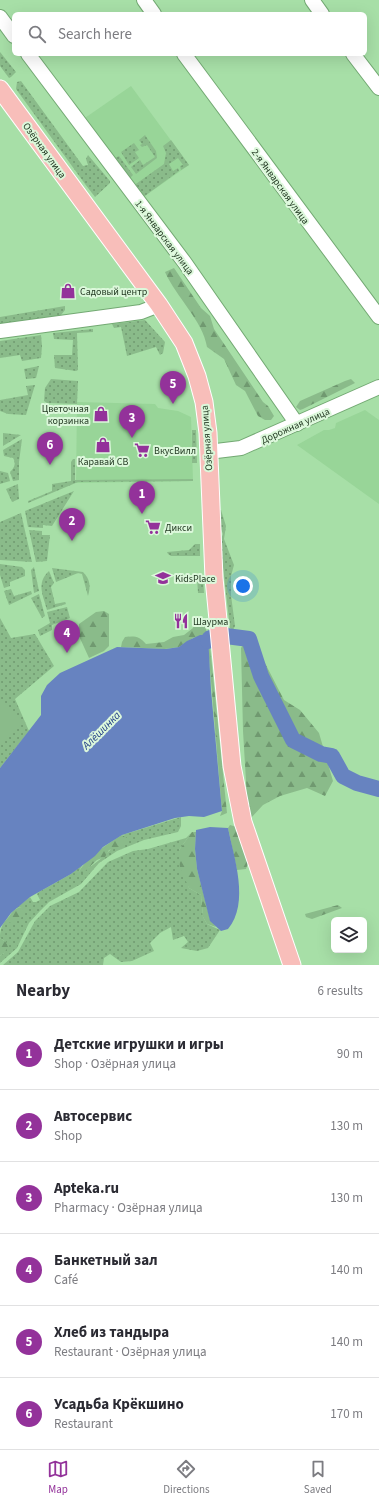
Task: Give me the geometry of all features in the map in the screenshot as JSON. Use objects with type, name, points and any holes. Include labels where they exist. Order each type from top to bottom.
[{"type":"main road","name":"Озёрная улица","points":[[0,89],[159,305],[184,343],[197,376],[206,417],[214,578],[230,752],[243,822],[292,965]]},
{"type":"street","points":[[144,0],[153,12]]},
{"type":"street","points":[[312,0],[321,12]]},
{"type":"street","points":[[0,17],[12,33]]},
{"type":"street","name":"1-я Январская улица","points":[[30,56],[185,263],[297,424]]},
{"type":"street","name":"2-я Январская улица","points":[[185,56],[379,318]]},
{"type":"street","points":[[355,56],[379,88]]},
{"type":"street","points":[[0,331],[141,312],[159,305]]},
{"type":"street","name":"Дорожная улица","points":[[208,452],[241,448],[379,388]]},
{"type":"shaded area","points":[[131,86],[189,165],[142,198],[82,120]]},
{"type":"shaded area","points":[[77,402],[155,404],[158,408],[178,411],[191,417],[193,481],[76,483]]},
{"type":"shaded area","points":[[365,410],[379,420],[379,504],[297,445],[324,430],[335,428],[336,423]]},
{"type":"green space","points":[[0,52],[16,72],[9,78],[0,66]]},
{"type":"green space","points":[[21,81],[83,166],[88,165],[86,159],[88,155],[110,181],[110,183],[95,197],[16,89],[17,82]]},
{"type":"green space","points":[[145,135],[156,151],[157,158],[136,174],[131,167],[140,160],[143,165],[155,157],[147,145],[142,147],[140,145],[142,144],[139,140]]},
{"type":"green space","points":[[171,140],[189,165],[181,170],[180,166],[183,165],[178,158],[169,164],[173,171],[178,168],[179,171],[142,198],[133,186],[164,164],[166,153],[163,146]]},
{"type":"green space","points":[[134,143],[139,150],[135,152],[139,158],[129,165],[121,152]]},
{"type":"green space","points":[[119,156],[133,175],[130,178],[115,158]]},
{"type":"green space","points":[[174,268],[201,308],[210,316],[214,329],[263,402],[268,406],[274,416],[271,420],[265,420],[258,416],[245,391],[236,385],[224,359],[207,347],[195,318],[165,272]]},
{"type":"green space","points":[[65,306],[65,310],[61,315],[0,325],[0,317]]},
{"type":"green space","points":[[145,320],[165,342],[163,353],[160,355],[156,347],[127,356],[121,327],[114,328],[112,324]]},
{"type":"green space","points":[[93,329],[93,332],[77,333],[78,370],[55,368],[54,355],[72,355],[73,340],[54,339],[53,333]]},
{"type":"green space","points":[[41,335],[41,358],[22,361],[20,355],[0,358],[0,341]]},
{"type":"green space","points":[[39,366],[36,378],[26,379],[24,369]]},
{"type":"green space","points":[[51,379],[78,381],[77,404],[47,403],[44,401],[45,388]]},
{"type":"green space","points":[[351,379],[355,383],[303,409],[300,410],[296,407],[300,401]]},
{"type":"green space","points":[[35,385],[26,415],[8,414],[0,411],[0,400],[28,395],[26,386]]},
{"type":"green space","points":[[192,430],[196,430],[197,463],[192,463]]},
{"type":"green space","points":[[3,433],[21,435],[3,446]]},
{"type":"green space","points":[[22,439],[19,462],[19,480],[13,481],[10,472],[15,463],[13,458],[4,456],[3,450]]},
{"type":"green space","points":[[75,459],[75,480],[193,479],[193,481],[78,482],[28,503],[28,501],[52,491],[52,484],[71,481],[71,462]]},
{"type":"green space","points":[[0,471],[8,473],[10,481],[0,484]]},
{"type":"green space","points":[[18,484],[19,499],[12,502],[6,489]]},
{"type":"green space","points":[[74,491],[52,526],[43,525],[43,528],[28,527],[25,511]]},
{"type":"green space","points":[[221,510],[226,526],[224,539],[234,565],[231,576],[231,595],[235,626],[233,630],[230,628],[220,541],[223,534],[220,527],[219,511]]},
{"type":"green space","points":[[21,513],[32,562],[0,560],[0,522]]},
{"type":"green space","points":[[29,530],[42,531],[42,535],[50,535],[47,561],[36,562]]},
{"type":"green space","points":[[195,544],[200,544],[200,556],[171,556],[167,552],[189,550]]},
{"type":"green space","points":[[0,564],[22,567],[25,570],[25,576],[10,582],[10,586],[4,588],[0,575]]},
{"type":"green space","points":[[34,567],[39,591],[34,593],[31,570]]},
{"type":"green space","points":[[52,568],[83,572],[89,583],[88,596],[82,574],[78,573],[56,582]]},
{"type":"green space","points":[[49,571],[54,583],[51,587],[55,604],[65,602],[66,604],[47,610],[42,594],[42,585],[45,576]]},
{"type":"green space","points":[[197,576],[203,576],[204,593],[198,593]]},
{"type":"green space","points":[[11,589],[14,596],[31,591],[32,594],[9,605],[4,591]]},
{"type":"green space","points":[[39,594],[45,616],[42,618],[31,598]]},
{"type":"green space","points":[[67,607],[70,618],[52,625],[52,630],[40,636],[38,630],[50,623],[47,612]]},
{"type":"green space","points":[[104,611],[109,614],[109,646],[104,651],[89,658],[79,636],[79,624],[96,612]]},
{"type":"green space","points":[[0,618],[11,638],[35,634],[54,666],[15,699],[29,731],[0,768]]},
{"type":"green space","points":[[197,621],[203,621],[208,635],[193,638],[179,647],[165,649],[121,647],[125,637],[137,637],[146,644],[164,642],[173,637],[184,635],[193,628],[194,623]]},
{"type":"green space","points":[[250,634],[284,700],[300,710],[319,733],[333,781],[325,796],[307,788],[280,796],[263,805],[251,818],[247,798],[243,731],[241,648]]},
{"type":"green space","points":[[208,646],[210,646],[227,813],[220,816],[222,811]]},
{"type":"green space","points":[[0,700],[23,723],[0,746]]},
{"type":"green space","points":[[181,817],[181,826],[178,832],[144,840],[117,851],[99,863],[81,884],[49,902],[29,923],[17,948],[0,963],[0,956],[4,953],[6,942],[0,938],[0,932],[6,920],[22,907],[16,908],[30,897],[33,902],[40,900],[37,894],[39,892],[71,874],[82,865],[79,872],[91,866],[125,836],[122,835]]},
{"type":"green space","points":[[230,825],[237,827],[248,863],[246,869],[237,870],[228,828]]},
{"type":"green space","points":[[192,832],[179,850],[189,888],[201,895],[203,917],[207,924],[220,930],[208,948],[197,951],[181,948],[188,942],[184,936],[173,940],[171,927],[160,933],[150,943],[154,951],[132,961],[121,962],[110,954],[104,958],[103,965],[3,965],[18,952],[35,921],[50,906],[79,892],[108,862],[133,851],[148,849],[186,838]]},
{"type":"green space","points":[[192,832],[196,832],[195,849],[197,869],[210,919],[216,927],[207,924],[203,917],[201,895],[189,888],[180,868],[179,850]]},
{"type":"green space","points":[[122,835],[127,838],[127,842],[109,850],[105,857],[97,860],[82,874],[79,872],[86,862],[104,847]]},
{"type":"green space","points":[[338,905],[342,908],[312,919],[306,917],[305,914]]},
{"type":"green space","points":[[22,907],[24,912],[21,918],[10,923],[7,920],[11,913],[17,908]]},
{"type":"green space","points":[[0,938],[6,942],[8,947],[0,956]]},
{"type":"water","points":[[200,635],[208,635],[211,690],[222,811],[204,817],[189,816],[175,818],[122,835],[103,847],[95,856],[71,874],[30,897],[11,913],[0,928],[0,768],[41,715],[41,696],[47,685],[60,673],[117,647],[166,649],[179,647],[187,641]]},
{"type":"water","points":[[210,827],[228,828],[238,880],[239,894],[235,918],[228,929],[221,931],[210,921],[197,869],[195,849],[196,830]]},
{"type":"waterway","name":"Алёшинка","points":[[226,636],[249,639],[261,676],[293,740],[321,754],[332,756],[343,776],[357,783],[379,789]]},
{"type":"place","name":"Садовый центр","points":[[68,291]]},
{"type":"place","name":"Хлеб из тандыра","points":[[173,404]]},
{"type":"place","name":"Цветочная корзинка","points":[[101,414]]},
{"type":"place","name":"Apteka.ru","points":[[132,438]]},
{"type":"place","name":"Каравай СВ","points":[[103,445]]},
{"type":"place","name":"ВкусВилл","points":[[142,450]]},
{"type":"place","name":"Усадьба Крёкшино","points":[[50,465]]},
{"type":"place","name":"Детские игрушки и игры","points":[[142,514]]},
{"type":"place","name":"Дикси","points":[[153,527]]},
{"type":"place","name":"Автосервис","points":[[72,541]]},
{"type":"place","name":"KidsPlace","points":[[163,578]]},
{"type":"place","name":"Шаурма","points":[[181,621]]},
{"type":"place","name":"Банкетный зал","points":[[67,653]]}]
